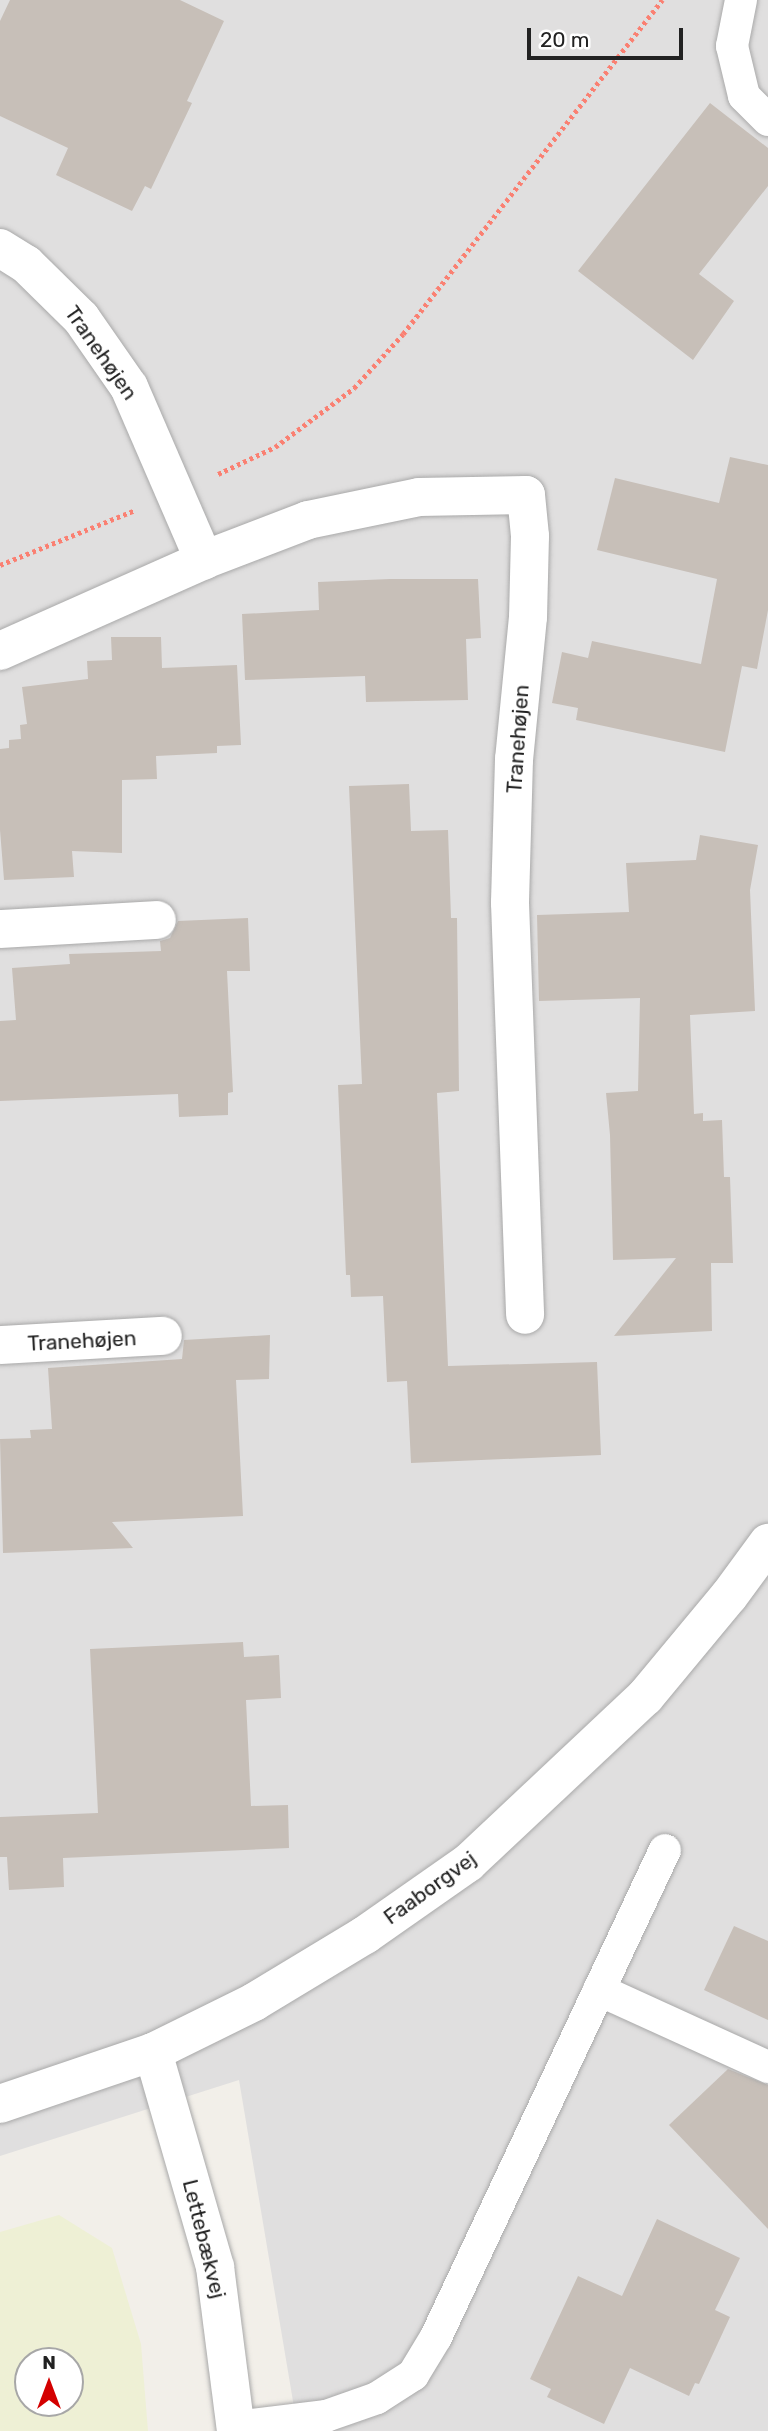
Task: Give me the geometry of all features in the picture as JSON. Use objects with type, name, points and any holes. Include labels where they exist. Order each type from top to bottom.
[{"type":"street","name":"Tranehøjen","points":[[0,248],[26,264],[81,318],[129,387],[204,560]]},
{"type":"street","name":"Tranehøjen","points":[[0,651],[204,560],[308,520],[419,497],[526,495],[530,536],[528,617],[514,759],[510,903],[525,1315]]},
{"type":"street","points":[[0,929],[157,920]]},
{"type":"street","name":"Tranehøjen","points":[[0,1345],[163,1336]]},
{"type":"street","name":"Faaborgvej","points":[[0,2104],[153,2052],[276,1989],[365,1935],[468,1863],[645,1697],[729,1596],[768,1543]]},
{"type":"street","name":"Lettebækvej","points":[[153,2052],[215,2267],[236,2429]]},
{"type":"lane","points":[[741,0],[732,46],[744,96],[768,120]]},
{"type":"lane","points":[[236,2429],[326,2416],[377,2398],[412,2375],[436,2337],[665,1850]]},
{"type":"lane","points":[[599,1990],[768,2067]]},
{"type":"path","points":[[0,565],[177,493],[275,447],[354,388],[403,334],[662,0]]},
{"type":"shaded area","points":[[0,0],[768,0],[768,2431],[298,2431],[239,2080],[0,2156]]},
{"type":"green space","points":[[59,2215],[112,2248],[141,2344],[148,2431],[0,2431],[0,2232]]},
{"type":"building","points":[[10,0],[180,0],[224,21],[187,101],[192,103],[151,189],[145,186],[132,211],[56,175],[68,148],[0,116],[0,21]]},
{"type":"building","points":[[710,103],[768,148],[768,186],[699,274],[734,301],[693,360],[578,271]]},
{"type":"building","points":[[730,457],[768,465],[768,610],[757,669],[742,666],[725,752],[576,720],[578,708],[552,703],[562,652],[588,658],[592,641],[701,664],[717,579],[597,550],[615,478],[719,503]]},
{"type":"building","points":[[478,579],[481,638],[466,639],[468,700],[366,702],[365,676],[245,680],[242,614],[319,610],[318,582]]},
{"type":"building","points":[[111,637],[161,637],[162,668],[237,665],[241,745],[217,746],[217,753],[156,756],[157,779],[122,780],[122,853],[72,851],[74,877],[4,880],[0,830],[0,749],[9,748],[9,740],[21,739],[20,725],[27,724],[22,687],[88,679],[87,661],[112,660]]},
{"type":"building","points":[[409,784],[411,831],[448,830],[451,918],[457,918],[459,1091],[437,1093],[448,1366],[597,1362],[601,1455],[411,1463],[407,1381],[387,1382],[383,1296],[351,1297],[350,1275],[346,1275],[338,1085],[362,1084],[349,786]]},
{"type":"building","points":[[700,835],[758,845],[750,890],[755,1011],[690,1015],[694,1114],[703,1113],[703,1121],[722,1120],[724,1177],[730,1177],[733,1263],[711,1263],[712,1331],[614,1336],[676,1258],[613,1260],[610,1135],[606,1093],[638,1091],[640,998],[539,1001],[537,915],[629,912],[626,863],[696,860]]},
{"type":"building","points":[[248,918],[250,971],[227,971],[233,1092],[228,1093],[228,1115],[179,1117],[178,1094],[0,1101],[0,1021],[16,1020],[12,968],[70,964],[69,954],[161,951],[160,941],[170,938],[178,921]]},
{"type":"building","points":[[270,1335],[269,1379],[236,1380],[243,1516],[112,1522],[133,1548],[3,1553],[0,1439],[31,1438],[30,1430],[52,1429],[48,1368],[182,1359],[184,1340]]},
{"type":"building","points":[[243,1642],[244,1657],[279,1655],[281,1698],[246,1700],[251,1806],[288,1805],[289,1848],[63,1858],[64,1887],[9,1890],[7,1857],[0,1857],[0,1817],[98,1813],[90,1649]]},
{"type":"building","points":[[734,1926],[768,1941],[768,2020],[704,1990]]},
{"type":"building","points":[[728,2069],[768,2085],[768,2229],[669,2125]]},
{"type":"building","points":[[657,2219],[740,2258],[715,2310],[730,2317],[699,2384],[695,2383],[689,2396],[630,2368],[604,2424],[547,2397],[551,2389],[530,2379],[578,2276],[622,2296]]}]
